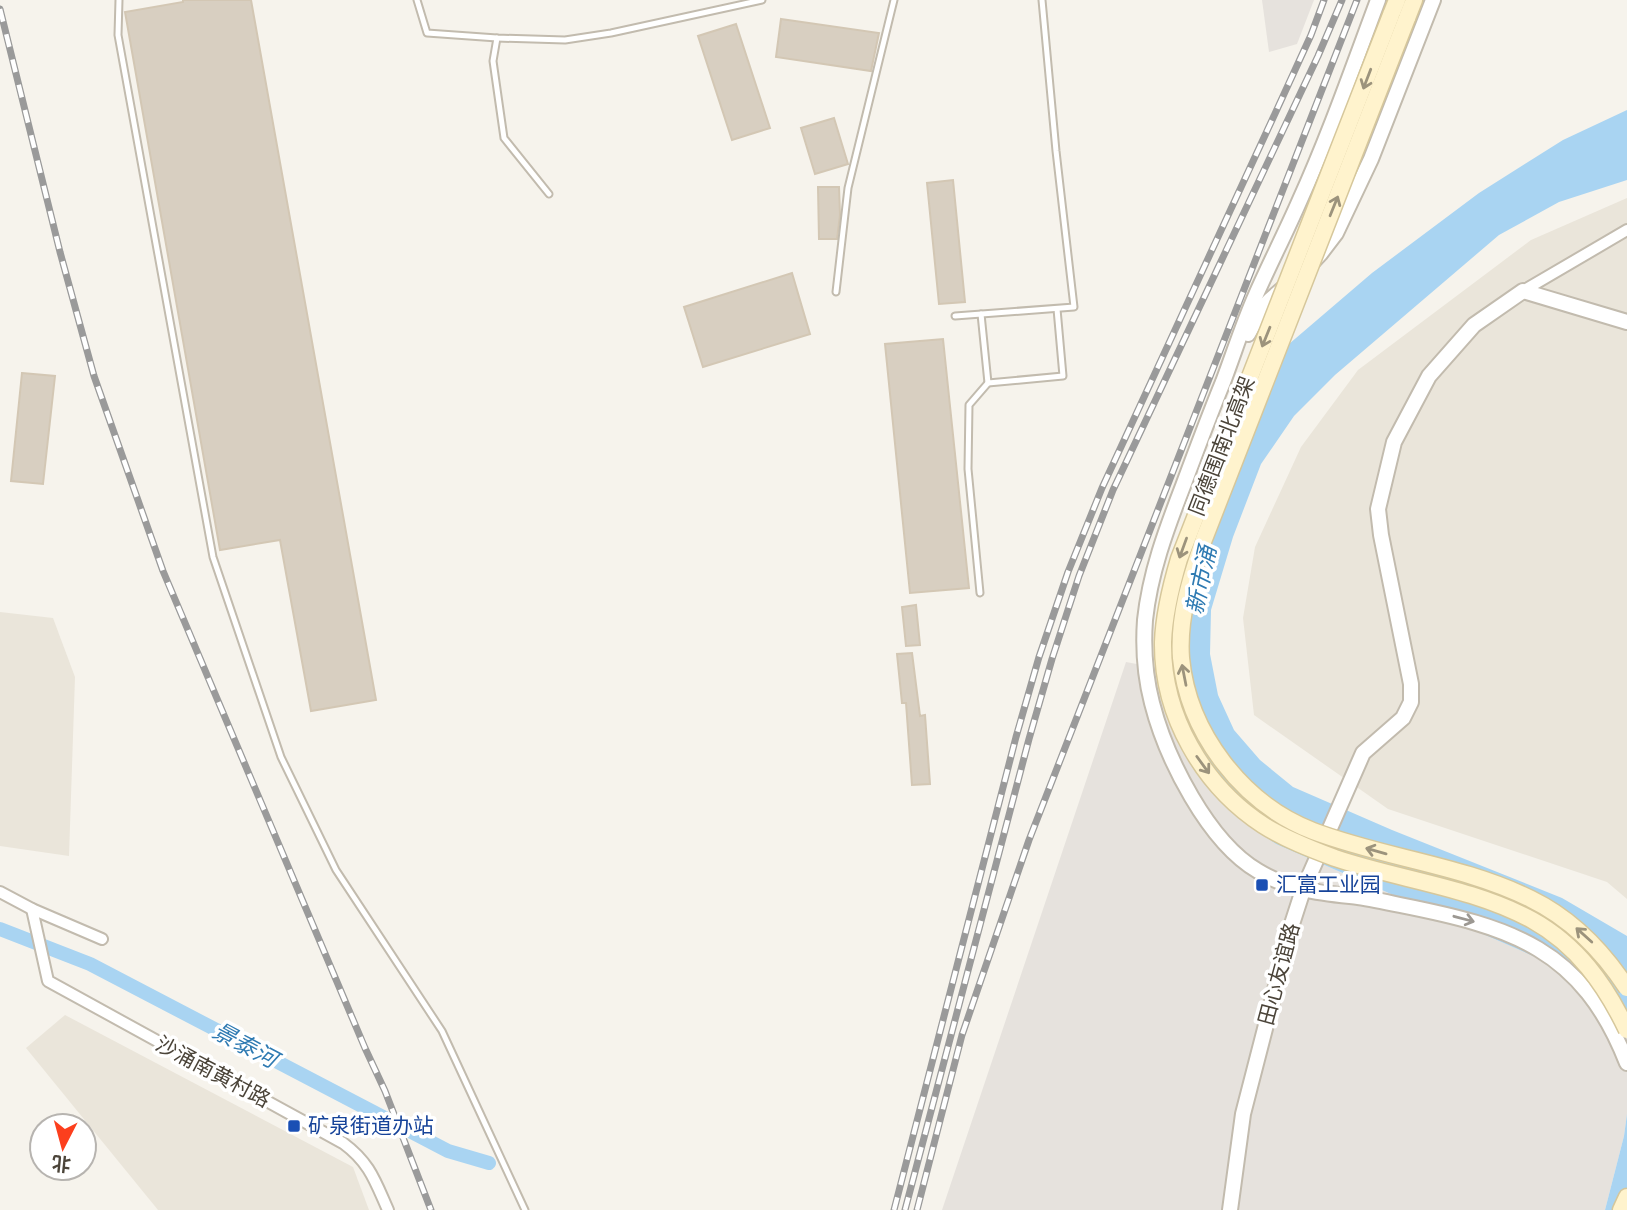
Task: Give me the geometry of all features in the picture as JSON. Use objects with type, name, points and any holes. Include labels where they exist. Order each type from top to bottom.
[{"type":"main road","name":"同德围南北高架","points":[[1414,0],[1398,11],[1179,559],[1168,601],[1164,666],[1180,726],[1195,754],[1230,798],[1252,817],[1280,834],[1336,858],[1465,893],[1531,920],[1560,939],[1584,961],[1606,991],[1627,1030]]},
{"type":"main road","name":"同德围南北高架","points":[[1398,11],[1189,585],[1183,619],[1181,657],[1188,695],[1202,728],[1222,761],[1247,788],[1281,814],[1332,838],[1474,876],[1532,900],[1574,926],[1614,968],[1627,988]]},
{"type":"main road","points":[[1621,1210],[1627,1198]]},
{"type":"street","points":[[1378,0],[1301,199],[1255,296],[1159,554],[1148,602],[1144,645],[1152,705],[1177,768],[1212,829],[1257,871],[1304,886],[1457,917],[1527,942],[1553,958],[1576,978],[1598,1006],[1627,1063]]},
{"type":"street","points":[[1227,372],[1264,307],[1307,268],[1336,233],[1375,149],[1433,0]]},
{"type":"street","points":[[1301,199],[1301,214],[1310,233],[1324,240],[1336,233]]},
{"type":"street","points":[[1523,291],[1627,230]]},
{"type":"street","points":[[1523,291],[1627,322]]},
{"type":"street","name":"田心友谊路","points":[[1230,1210],[1243,1114],[1304,886],[1363,753],[1403,718],[1411,702],[1411,684],[1378,509],[1394,442],[1429,376],[1474,325],[1523,291]]},
{"type":"street","points":[[0,892],[102,939]]},
{"type":"street","name":"沙涌南黄村路","points":[[32,909],[48,981],[343,1143],[366,1164],[388,1210]]},
{"type":"lane","points":[[119,0],[118,36],[213,557],[281,757],[336,870],[442,1031],[525,1210]]},
{"type":"lane","points":[[417,0],[426,33],[565,40],[611,33],[762,0]]},
{"type":"lane","points":[[836,292],[848,188],[894,0]]},
{"type":"lane","points":[[955,316],[1074,307],[1042,0]]},
{"type":"lane","points":[[497,38],[493,61],[504,138],[549,194]]},
{"type":"lane","points":[[980,593],[968,470],[969,405],[988,383],[1063,376],[1057,309]]},
{"type":"lane","points":[[981,314],[988,383]]},
{"type":"shaded area","points":[[1262,0],[1314,0],[1297,44],[1269,52]]},
{"type":"shaded area","points":[[1627,198],[1627,899],[1607,882],[1388,809],[1254,715],[1243,618],[1255,547],[1301,447],[1358,370],[1531,240]]},
{"type":"shaded area","points":[[0,612],[53,618],[75,677],[69,856],[0,846]]},
{"type":"shaded area","name":"汇富工业园","points":[[1126,662],[1158,668],[1245,823],[1276,844],[1577,975],[1607,999],[1627,1032],[1627,1114],[1605,1210],[942,1210]]},
{"type":"shaded area","points":[[65,1015],[353,1167],[369,1210],[158,1210],[98,1136],[98,1112],[78,1112],[26,1048]]},
{"type":"water","name":"新市涌","points":[[1627,110],[1627,180],[1559,202],[1499,235],[1335,375],[1294,416],[1261,464],[1233,537],[1211,610],[1210,654],[1218,695],[1234,730],[1260,760],[1293,787],[1562,898],[1627,936],[1627,1032],[1607,999],[1577,975],[1276,844],[1245,823],[1187,749],[1160,613],[1174,558],[1202,473],[1232,406],[1282,350],[1372,273],[1479,193],[1563,140]]},
{"type":"water","points":[[1627,1114],[1627,1210],[1605,1210],[1624,1136]]},
{"type":"building","points":[[183,0],[251,0],[376,700],[311,711],[280,540],[220,550],[125,12]]},
{"type":"building","points":[[781,19],[879,33],[871,71],[776,57]]},
{"type":"building","points":[[736,24],[770,128],[732,140],[698,36]]},
{"type":"building","points":[[834,118],[848,164],[815,174],[801,128]]},
{"type":"building","points":[[953,180],[965,302],[939,304],[927,183]]},
{"type":"building","points":[[818,187],[839,187],[837,239],[819,239]]},
{"type":"building","points":[[792,273],[810,334],[703,367],[684,307]]},
{"type":"building","points":[[943,339],[969,588],[910,593],[885,344]]},
{"type":"building","points":[[22,373],[55,376],[43,484],[11,481]]},
{"type":"building","points":[[916,605],[920,645],[906,646],[902,607]]},
{"type":"building","points":[[912,653],[920,716],[925,715],[930,784],[912,785],[906,703],[902,703],[897,654]]},
{"type":"waterway","name":"景泰河","points":[[0,929],[90,964],[448,1151],[489,1163]]},
{"type":"railway","points":[[894,1210],[1016,737],[1039,657],[1068,572],[1102,488],[1311,35],[1324,0]]},
{"type":"railway","points":[[905,1210],[1029,739],[1079,576],[1113,490],[1342,0]]},
{"type":"railway","points":[[917,1210],[962,1035],[1029,840],[1357,0]]},
{"type":"railway","points":[[0,9],[60,252],[94,376],[163,571],[385,1091],[431,1210]]},
{"type":"place","name":"汇富工业园","points":[[1262,885]]},
{"type":"place","name":"矿泉街道办站","points":[[294,1126]]}]
